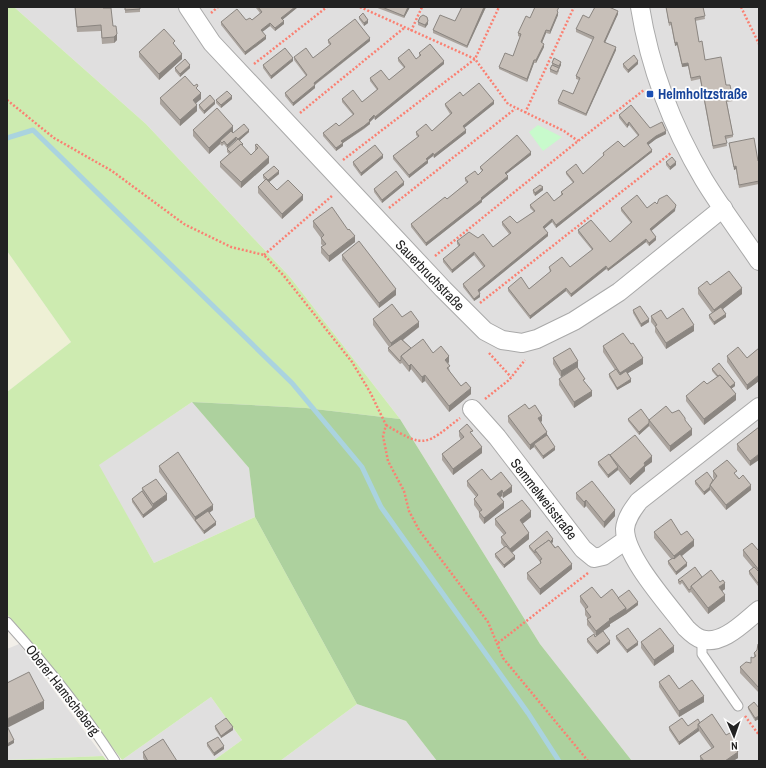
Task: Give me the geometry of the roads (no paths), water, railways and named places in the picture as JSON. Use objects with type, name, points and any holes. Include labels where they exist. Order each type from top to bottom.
[{"type":"street","name":"Sauerbruchstraße","points":[[188,7],[212,43],[422,267],[485,331],[502,340],[522,343],[537,339],[574,321],[618,292],[723,208]]},
{"type":"street","points":[[640,7],[644,33],[657,80],[671,116],[684,143],[723,208],[759,261]]},
{"type":"street","points":[[759,406],[639,501],[630,514],[625,527],[626,540],[633,556],[686,628],[702,640],[715,640],[728,635],[759,610]]},
{"type":"street","name":"Semmelweisstraße","points":[[472,409],[497,437],[583,549],[594,558],[603,556],[626,540]]},
{"type":"lane","name":"Oberer Hamscheberg","points":[[7,622],[25,642],[97,734],[115,761]]},
{"type":"lane","points":[[702,640],[702,654],[738,706]]},
{"type":"waterway","points":[[7,138],[33,130],[292,383],[362,467],[381,507],[528,713],[559,761]]},
{"type":"place","name":"Helmholtzstraße","points":[[650,94]]}]
